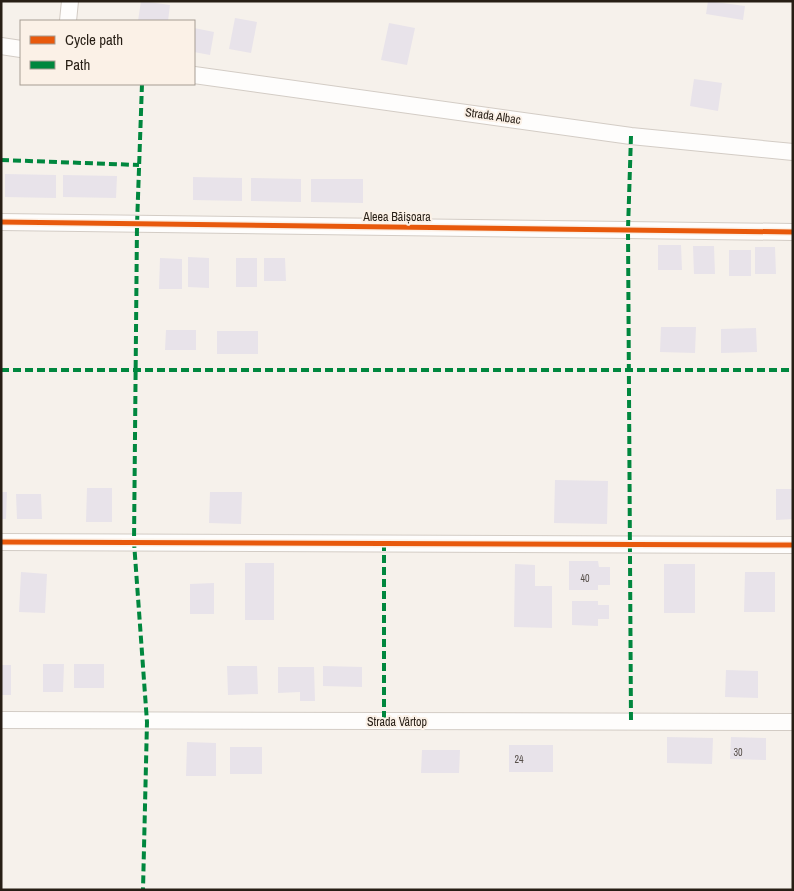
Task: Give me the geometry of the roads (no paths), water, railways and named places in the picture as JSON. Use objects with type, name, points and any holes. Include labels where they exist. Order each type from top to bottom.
[{"type":"street","points":[[68,20],[70,1]]},
{"type":"street","points":[[1,46],[20,49]]},
{"type":"street","name":"Strada Albac","points":[[195,75],[631,136],[793,152]]},
{"type":"street","name":"Aleea Băișoara","points":[[1,222],[793,232]]},
{"type":"street","points":[[1,542],[793,545]]},
{"type":"street","name":"Strada Vârtop","points":[[1,720],[793,722]]}]
